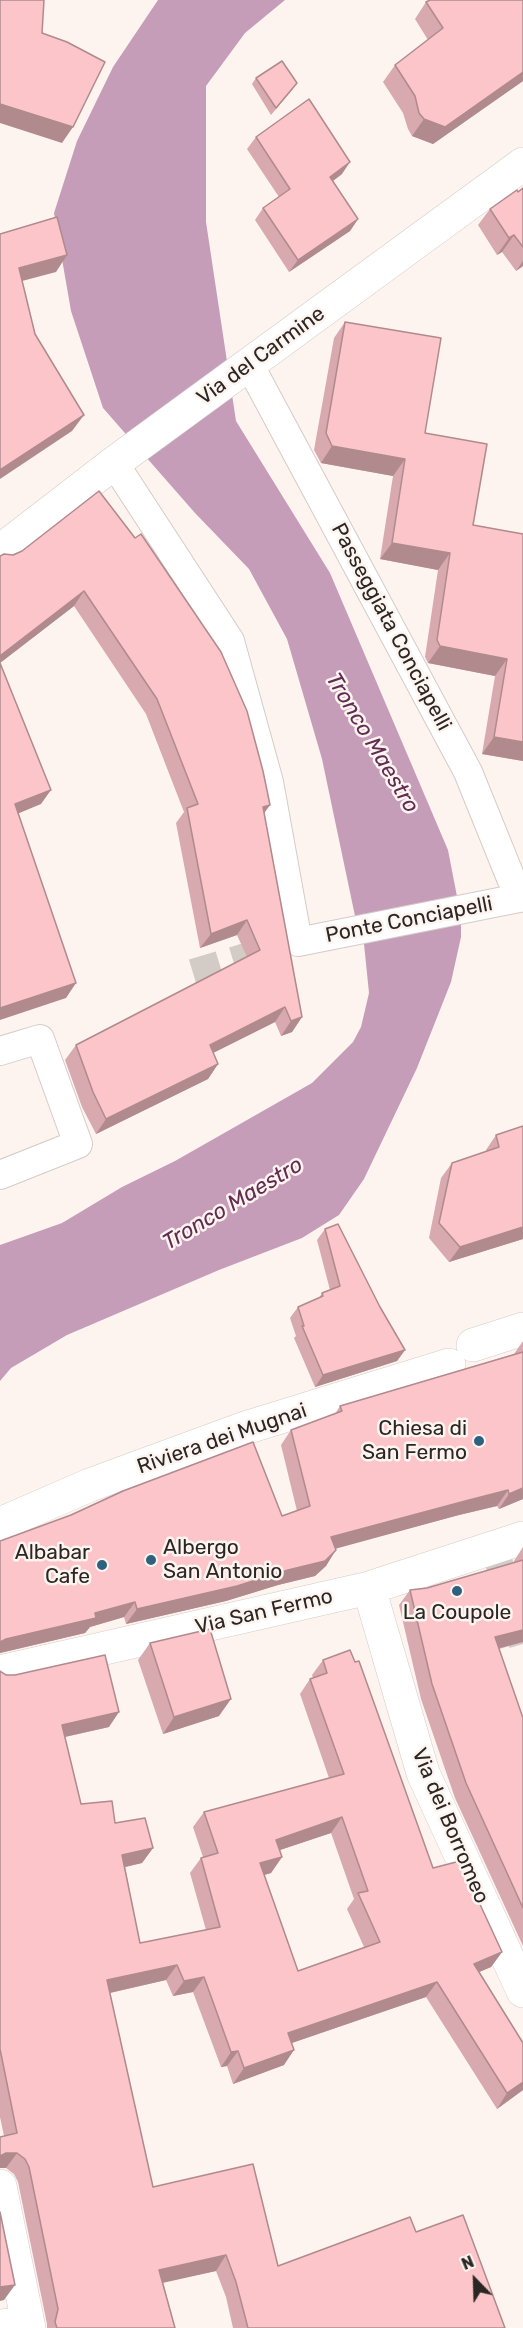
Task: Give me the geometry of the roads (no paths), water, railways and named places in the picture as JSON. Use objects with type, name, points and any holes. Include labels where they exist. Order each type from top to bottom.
[{"type":"street","name":"Via del Carmine","points":[[0,551],[121,458],[523,164]]},
{"type":"street","name":"Passeggiata Conciapelli","points":[[240,370],[293,442],[468,772],[519,898]]},
{"type":"street","name":"Ponte Conciapelli","points":[[121,458],[230,641],[269,782],[298,942],[519,898]]},
{"type":"street","points":[[0,1051],[40,1039],[78,1144],[0,1174]]},
{"type":"street","name":"Riviera dei Mugnai","points":[[0,1524],[90,1485],[245,1428],[461,1355],[523,1329]]},
{"type":"street","name":"Via San Fermo","points":[[0,1672],[369,1588],[523,1538]]},
{"type":"street","name":"Via dei Borromeo","points":[[369,1588],[423,1773],[492,1905],[523,1991]]},
{"type":"street","points":[[0,2186],[17,2326]]},
{"type":"water","name":"Tronco Maestro","points":[[158,0],[285,0],[245,33],[206,86],[206,222],[236,421],[330,573],[448,850],[461,917],[461,937],[451,982],[417,1068],[364,1179],[339,1215],[302,1238],[219,1270],[67,1335],[11,1368],[0,1381],[0,1245],[62,1223],[122,1187],[175,1161],[312,1083],[353,1042],[361,1027],[369,993],[364,944],[355,916],[322,759],[287,639],[249,569],[195,513],[103,408],[71,311],[54,213],[77,141],[113,67]]},
{"type":"tunnel","points":[[193,973],[285,945]]},
{"type":"tunnel","points":[[494,1546],[523,1644]]},
{"type":"place","name":"Chiesa di San Fermo","points":[[479,1441]]},
{"type":"place","name":"Albergo San Antonio","points":[[151,1560]]},
{"type":"place","name":"Albabar Cafe","points":[[102,1565]]},
{"type":"place","name":"La Coupole","points":[[457,1591]]}]
